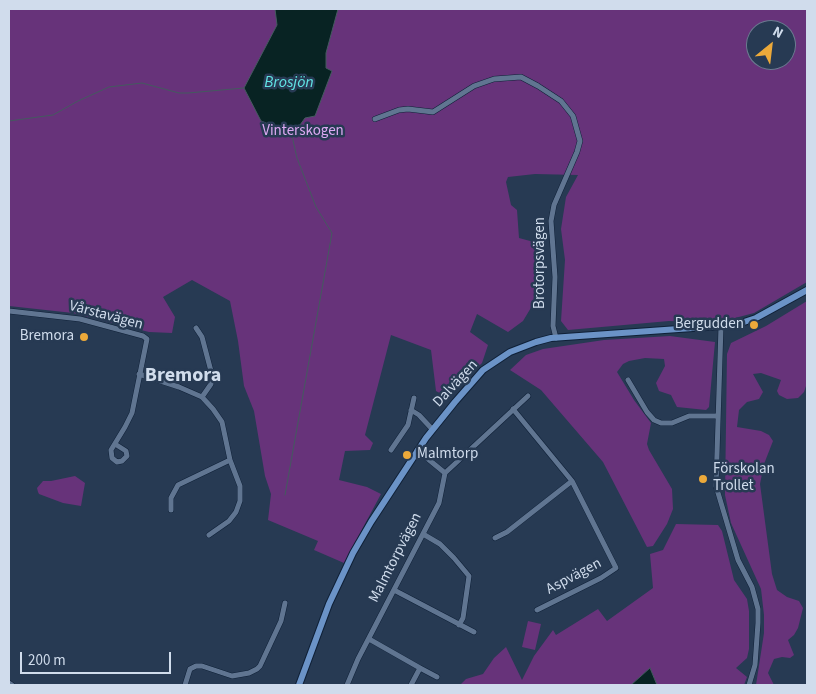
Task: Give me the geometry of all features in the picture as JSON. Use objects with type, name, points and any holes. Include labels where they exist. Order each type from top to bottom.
[{"type":"main road","name":"Dalvägen","points":[[299,685],[329,604],[353,553],[371,522],[432,429],[475,379],[492,364],[519,348],[543,340],[741,323],[756,318],[807,290]]},
{"type":"street","name":"Brotorpsvägen","points":[[375,119],[408,109],[433,112],[474,86],[494,79],[521,77],[561,101],[573,116],[580,141],[554,205],[551,221],[555,277],[553,326],[556,338]]},
{"type":"street","name":"Vårstavägen","points":[[9,311],[80,319],[143,336],[147,340],[132,413],[115,444]]},
{"type":"street","points":[[721,326],[716,486],[738,560],[752,587],[758,608],[755,665],[749,685]]},
{"type":"street","points":[[196,328],[202,337],[212,376],[211,384],[202,397]]},
{"type":"street","points":[[139,374],[179,386],[202,397],[222,422],[230,460],[240,486],[240,501],[236,512],[208,535]]},
{"type":"street","points":[[628,380],[647,412],[654,420],[661,423],[672,423],[689,416],[718,416]]},
{"type":"street","points":[[417,450],[445,473],[528,396]]},
{"type":"street","points":[[391,450],[408,425],[414,398]]},
{"type":"street","name":"Aspvägen","points":[[513,409],[572,481],[616,568],[601,578],[536,610]]},
{"type":"street","points":[[411,410],[419,415],[432,429]]},
{"type":"street","points":[[170,510],[171,498],[178,485],[230,460]]},
{"type":"street","name":"Malmtorpvägen","points":[[347,685],[358,659],[439,504],[445,473]]},
{"type":"street","points":[[496,538],[507,532],[572,481]]},
{"type":"street","points":[[423,534],[440,544],[469,576],[463,618],[460,625]]},
{"type":"street","points":[[394,590],[474,632]]},
{"type":"street","points":[[185,685],[190,669],[196,666],[202,666],[232,676],[249,673],[257,669],[282,621],[285,603]]},
{"type":"street","points":[[369,639],[437,677]]},
{"type":"street","points":[[411,685],[420,668]]},
{"type":"green space","name":"Vinterskogen","points":[[9,9],[807,9],[807,282],[754,313],[735,318],[702,322],[669,321],[568,330],[561,321],[565,260],[561,229],[566,197],[578,175],[535,174],[508,177],[506,182],[511,205],[517,210],[519,238],[545,245],[539,309],[532,306],[523,321],[508,332],[477,314],[470,332],[488,345],[482,363],[447,397],[436,391],[431,350],[391,335],[365,435],[373,443],[370,450],[345,451],[339,480],[367,487],[381,494],[344,563],[314,550],[318,541],[268,520],[271,494],[265,476],[254,411],[244,386],[230,301],[192,280],[163,297],[175,317],[172,333],[149,332],[73,313],[9,306]]},
{"type":"green space","points":[[807,301],[807,383],[804,392],[798,398],[787,399],[779,395],[777,391],[781,380],[761,373],[753,374],[763,392],[759,399],[747,402],[739,410],[737,427],[761,431],[769,435],[773,441],[764,464],[760,484],[772,574],[777,590],[787,597],[799,601],[803,608],[798,628],[788,640],[794,655],[790,658],[774,659],[768,673],[774,685],[756,685],[764,633],[761,589],[731,523],[725,495],[727,354],[731,343],[766,326]]},
{"type":"green space","points":[[670,336],[715,342],[709,407],[706,410],[677,407],[671,395],[659,391],[656,383],[665,366],[664,359],[645,358],[629,361],[623,364],[617,372],[651,423],[647,444],[672,489],[673,509],[667,524],[653,546],[647,547],[603,462],[541,390],[510,370],[526,355],[543,349],[604,340]]},
{"type":"green space","points":[[75,476],[85,483],[81,506],[63,503],[38,492],[37,488],[43,481]]},
{"type":"green space","points":[[676,524],[718,525],[722,531],[734,580],[747,599],[749,611],[749,649],[747,658],[736,668],[747,677],[744,685],[657,685],[650,668],[631,685],[460,685],[466,679],[483,674],[494,658],[506,647],[522,680],[534,656],[553,630],[556,635],[598,609],[607,621],[653,588],[650,554],[663,550]]},
{"type":"green space","points":[[528,621],[541,624],[535,650],[522,647]]},
{"type":"water","name":"Brosjön","points":[[275,9],[338,9],[326,53],[326,68],[332,71],[315,116],[305,118],[300,125],[281,129],[261,121],[244,88],[277,25]]},
{"type":"water","points":[[650,668],[657,685],[631,685]]},
{"type":"waterway","points":[[9,121],[53,115],[109,87],[142,83],[179,93],[244,88]]},
{"type":"waterway","points":[[285,495],[332,233],[316,207],[297,158],[290,127]]},
{"type":"place","name":"Bergudden","points":[[754,325]]},
{"type":"place","name":"Bremora","points":[[84,337]]},
{"type":"place","name":"Malmtorp","points":[[407,455]]},
{"type":"place","name":"Förskolan Trollet","points":[[703,479]]},
{"type":"district","name":"Bremora","points":[[183,377]]}]
